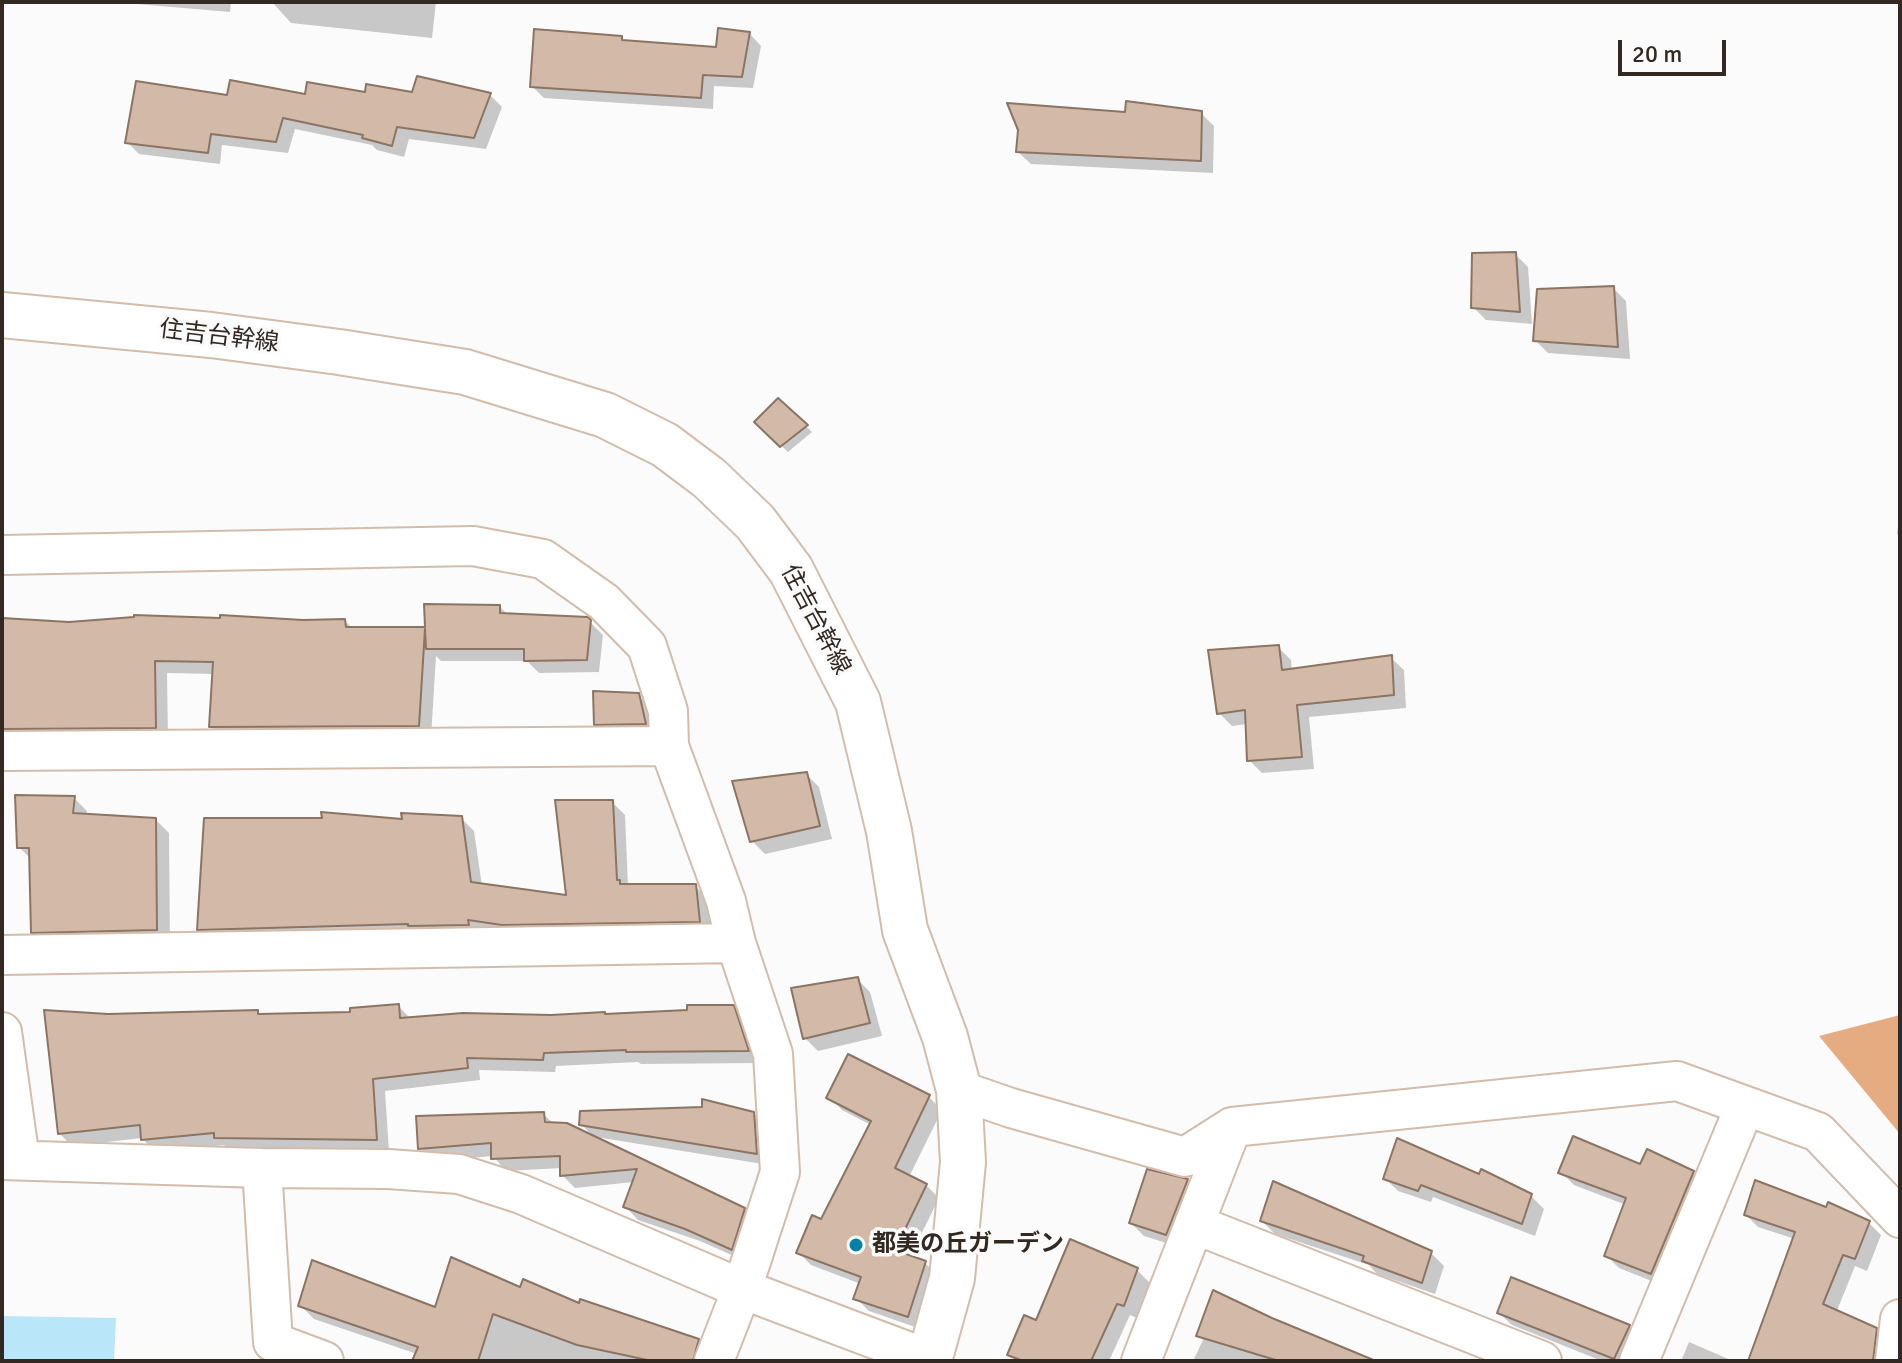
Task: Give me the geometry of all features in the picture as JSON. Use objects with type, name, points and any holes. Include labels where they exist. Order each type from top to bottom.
[{"type":"street","name":"住吉台幹線","points":[[2,315],[211,335],[465,372],[605,415],[665,445],[709,478],[755,522],[791,570],[858,702],[889,831],[905,930],[945,1037],[959,1090],[963,1162],[952,1278],[931,1361]]},
{"type":"street","points":[[2,555],[473,546],[543,559],[604,602],[647,646],[668,711],[669,746],[726,901],[736,943],[773,1054],[780,1172],[742,1289],[714,1361]]},
{"type":"street","points":[[2,751],[669,746]]},
{"type":"street","points":[[2,955],[736,943]]},
{"type":"street","points":[[2,1032],[11,1160],[388,1169],[459,1174],[521,1194],[742,1289],[931,1361]]},
{"type":"street","points":[[959,1090],[1011,1108],[1185,1157],[1232,1127],[1677,1081],[1818,1132],[1900,1218]]},
{"type":"street","points":[[1639,1361],[1745,1106]]},
{"type":"street","points":[[1141,1361],[1232,1127]]},
{"type":"street","points":[[262,1168],[273,1342],[324,1361]]},
{"type":"street","points":[[1194,1224],[1542,1361]]},
{"type":"street","points":[[1895,1361],[1900,1319]]},
{"type":"shaded area","points":[[1900,1015],[1900,1134],[1819,1036]]},
{"type":"water","points":[[2,1316],[116,1318],[114,1361],[2,1361]]},
{"type":"building","points":[[718,28],[750,32],[742,77],[703,75],[701,98],[530,87],[534,29],[716,47]]},
{"type":"building","points":[[417,76],[491,93],[474,138],[397,127],[392,146],[362,138],[363,135],[283,118],[276,142],[211,134],[208,153],[125,143],[136,81],[227,95],[230,80],[305,94],[307,82],[365,92],[366,84],[412,92]]},
{"type":"building","points":[[1126,101],[1202,111],[1201,161],[1016,152],[1018,130],[1007,103],[1125,112]]},
{"type":"building","points":[[1516,252],[1520,312],[1471,308],[1472,253]]},
{"type":"building","points":[[1614,286],[1618,347],[1533,341],[1537,289]]},
{"type":"building","points":[[778,398],[808,425],[780,447],[754,422]]},
{"type":"building","points":[[424,604],[500,605],[500,613],[588,617],[591,620],[587,660],[524,661],[524,649],[426,649],[425,629],[419,726],[209,727],[213,662],[155,661],[156,728],[2,729],[2,618],[69,622],[134,615],[220,618],[220,615],[345,619],[346,627],[425,627]]},
{"type":"building","points":[[1279,645],[1282,670],[1392,655],[1394,695],[1297,705],[1302,757],[1247,761],[1245,710],[1217,714],[1208,650]]},
{"type":"building","points":[[593,691],[639,693],[646,724],[594,725]]},
{"type":"building","points":[[807,772],[820,826],[750,842],[732,781]]},
{"type":"building","points":[[15,795],[75,796],[73,813],[156,818],[157,930],[31,933],[29,848],[17,848]]},
{"type":"building","points":[[555,800],[613,800],[617,880],[620,884],[696,884],[700,922],[502,925],[468,920],[469,925],[197,930],[204,818],[322,818],[321,812],[402,819],[401,813],[462,816],[471,882],[566,895]]},
{"type":"building","points":[[858,977],[870,1023],[803,1039],[791,988]]},
{"type":"building","points":[[399,1004],[400,1018],[463,1013],[605,1014],[687,1010],[687,1005],[734,1005],[749,1051],[626,1050],[544,1053],[543,1060],[467,1058],[468,1068],[373,1079],[377,1140],[214,1138],[214,1133],[141,1140],[140,1125],[58,1134],[44,1010],[108,1014],[258,1010],[258,1014],[350,1012],[350,1008]]},
{"type":"building","points":[[848,1054],[930,1095],[895,1168],[927,1184],[895,1250],[926,1261],[908,1317],[853,1299],[861,1277],[796,1253],[812,1215],[821,1219],[871,1121],[826,1098]]},
{"type":"building","points":[[702,1099],[754,1112],[757,1154],[579,1125],[580,1111],[702,1107]]},
{"type":"building","points":[[544,1112],[545,1122],[567,1123],[745,1208],[732,1250],[623,1207],[637,1169],[560,1176],[560,1156],[491,1159],[491,1143],[418,1149],[416,1116]]},
{"type":"building","points":[[1573,1136],[1640,1164],[1647,1149],[1694,1171],[1651,1274],[1604,1256],[1626,1198],[1558,1173]]},
{"type":"building","points":[[1397,1138],[1479,1174],[1481,1169],[1532,1194],[1522,1224],[1421,1185],[1418,1191],[1383,1179]]},
{"type":"building","points":[[1147,1169],[1188,1179],[1166,1235],[1129,1223]]},
{"type":"building","points":[[1755,1180],[1826,1207],[1828,1202],[1870,1221],[1855,1259],[1843,1255],[1823,1304],[1877,1328],[1873,1361],[1748,1361],[1795,1232],[1744,1215]]},
{"type":"building","points":[[1273,1181],[1432,1251],[1422,1283],[1362,1261],[1364,1256],[1260,1221]]},
{"type":"building","points":[[1070,1239],[1138,1268],[1124,1306],[1117,1304],[1091,1361],[1023,1361],[1007,1355],[1024,1315],[1036,1320]]},
{"type":"building","points":[[451,1257],[520,1287],[523,1279],[579,1303],[580,1299],[699,1339],[693,1361],[652,1361],[577,1345],[493,1314],[478,1361],[412,1361],[418,1347],[298,1306],[312,1260],[435,1307]]},
{"type":"building","points":[[1511,1277],[1630,1325],[1614,1359],[1497,1313]]},
{"type":"building","points":[[1213,1290],[1376,1361],[1279,1361],[1196,1336]]},
{"type":"place","name":"都美の丘ガーデン","points":[[856,1245]]}]
